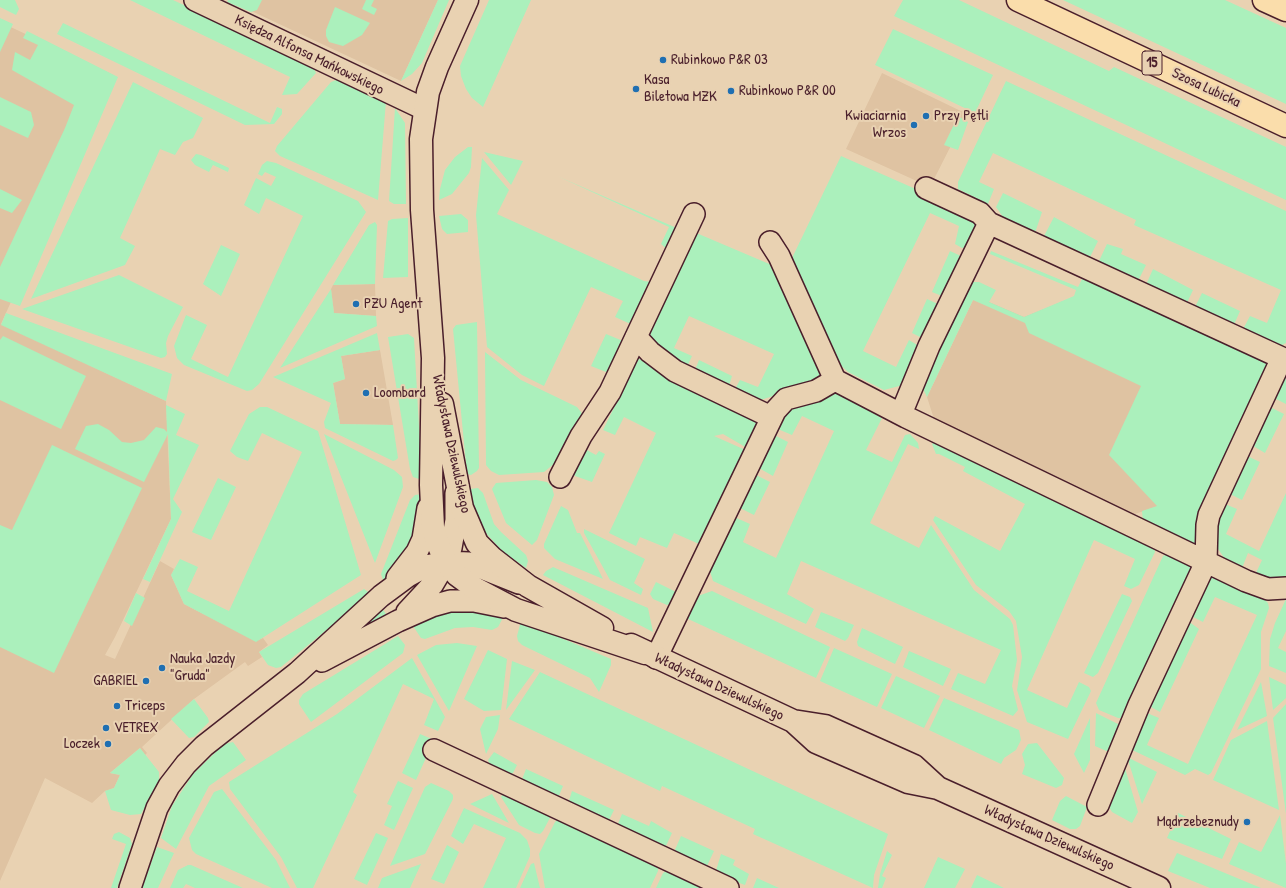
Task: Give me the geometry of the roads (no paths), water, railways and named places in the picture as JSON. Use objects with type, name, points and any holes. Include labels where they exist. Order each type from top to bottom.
[{"type":"main road","name":"Szosa Lubicka","points":[[1018,0],[1286,126]]},
{"type":"main road","points":[[1264,0],[1286,10]]},
{"type":"street","name":"Księdza Alfonsa Mańkowskiego","points":[[194,0],[318,57],[424,109]]},
{"type":"street","name":"Władysława Dziewulskiego","points":[[467,0],[437,68],[424,109],[421,139],[422,210],[433,358],[431,485],[433,527],[438,544],[446,562],[457,574],[476,589],[516,610],[650,656]]},
{"type":"street","points":[[926,188],[980,213],[989,223],[1282,358],[1208,519],[1206,562],[1139,705],[1098,805]]},
{"type":"street","points":[[560,477],[581,436],[610,392],[694,214]]},
{"type":"street","points":[[901,414],[929,346],[989,223]]},
{"type":"street","points":[[770,242],[779,256],[835,380],[901,414],[1206,562],[1268,589],[1286,588]]},
{"type":"street","points":[[636,337],[658,360],[675,371],[771,417]]},
{"type":"street","name":"Władysława Dziewulskiego","points":[[433,358],[462,508],[478,543],[492,558],[528,586],[650,656],[793,721],[824,726],[914,766],[938,788],[1159,888]]},
{"type":"street","points":[[650,656],[771,417],[780,404],[786,399],[816,391],[835,380]]},
{"type":"street","points":[[398,621],[433,584],[446,562],[451,548],[456,520],[456,482]]},
{"type":"street","points":[[381,596],[408,564],[423,539],[431,485]]},
{"type":"street","points":[[130,888],[157,808],[169,786],[182,770],[204,746],[297,674],[381,596],[408,576],[426,566],[446,562],[469,563],[528,586]]},
{"type":"street","points":[[297,674],[398,621],[432,606],[450,601],[474,601],[516,610]]},
{"type":"street","points":[[434,750],[728,888]]},
{"type":"place","name":"Rubinkowo P&R 03","points":[[663,60]]},
{"type":"place","name":"Kasa Biletowa MZK","points":[[636,89]]},
{"type":"place","name":"Rubinkowo P&R 00","points":[[731,91]]},
{"type":"place","name":"Przy Pętli","points":[[926,116]]},
{"type":"place","name":"Kwiaciarnia Wrzos","points":[[914,125]]},
{"type":"place","name":"PZU Agent","points":[[356,304]]},
{"type":"place","name":"Loombard","points":[[366,393]]},
{"type":"place","name":"Nauka Jazdy \"Gruda\"","points":[[162,668]]},
{"type":"place","name":"GABRIEL","points":[[146,681]]},
{"type":"place","name":"Triceps","points":[[117,706]]},
{"type":"place","name":"VETREX","points":[[106,728]]},
{"type":"place","name":"Loczek","points":[[108,744]]},
{"type":"place","name":"Mądrzebeznudy","points":[[1247,822]]}]
